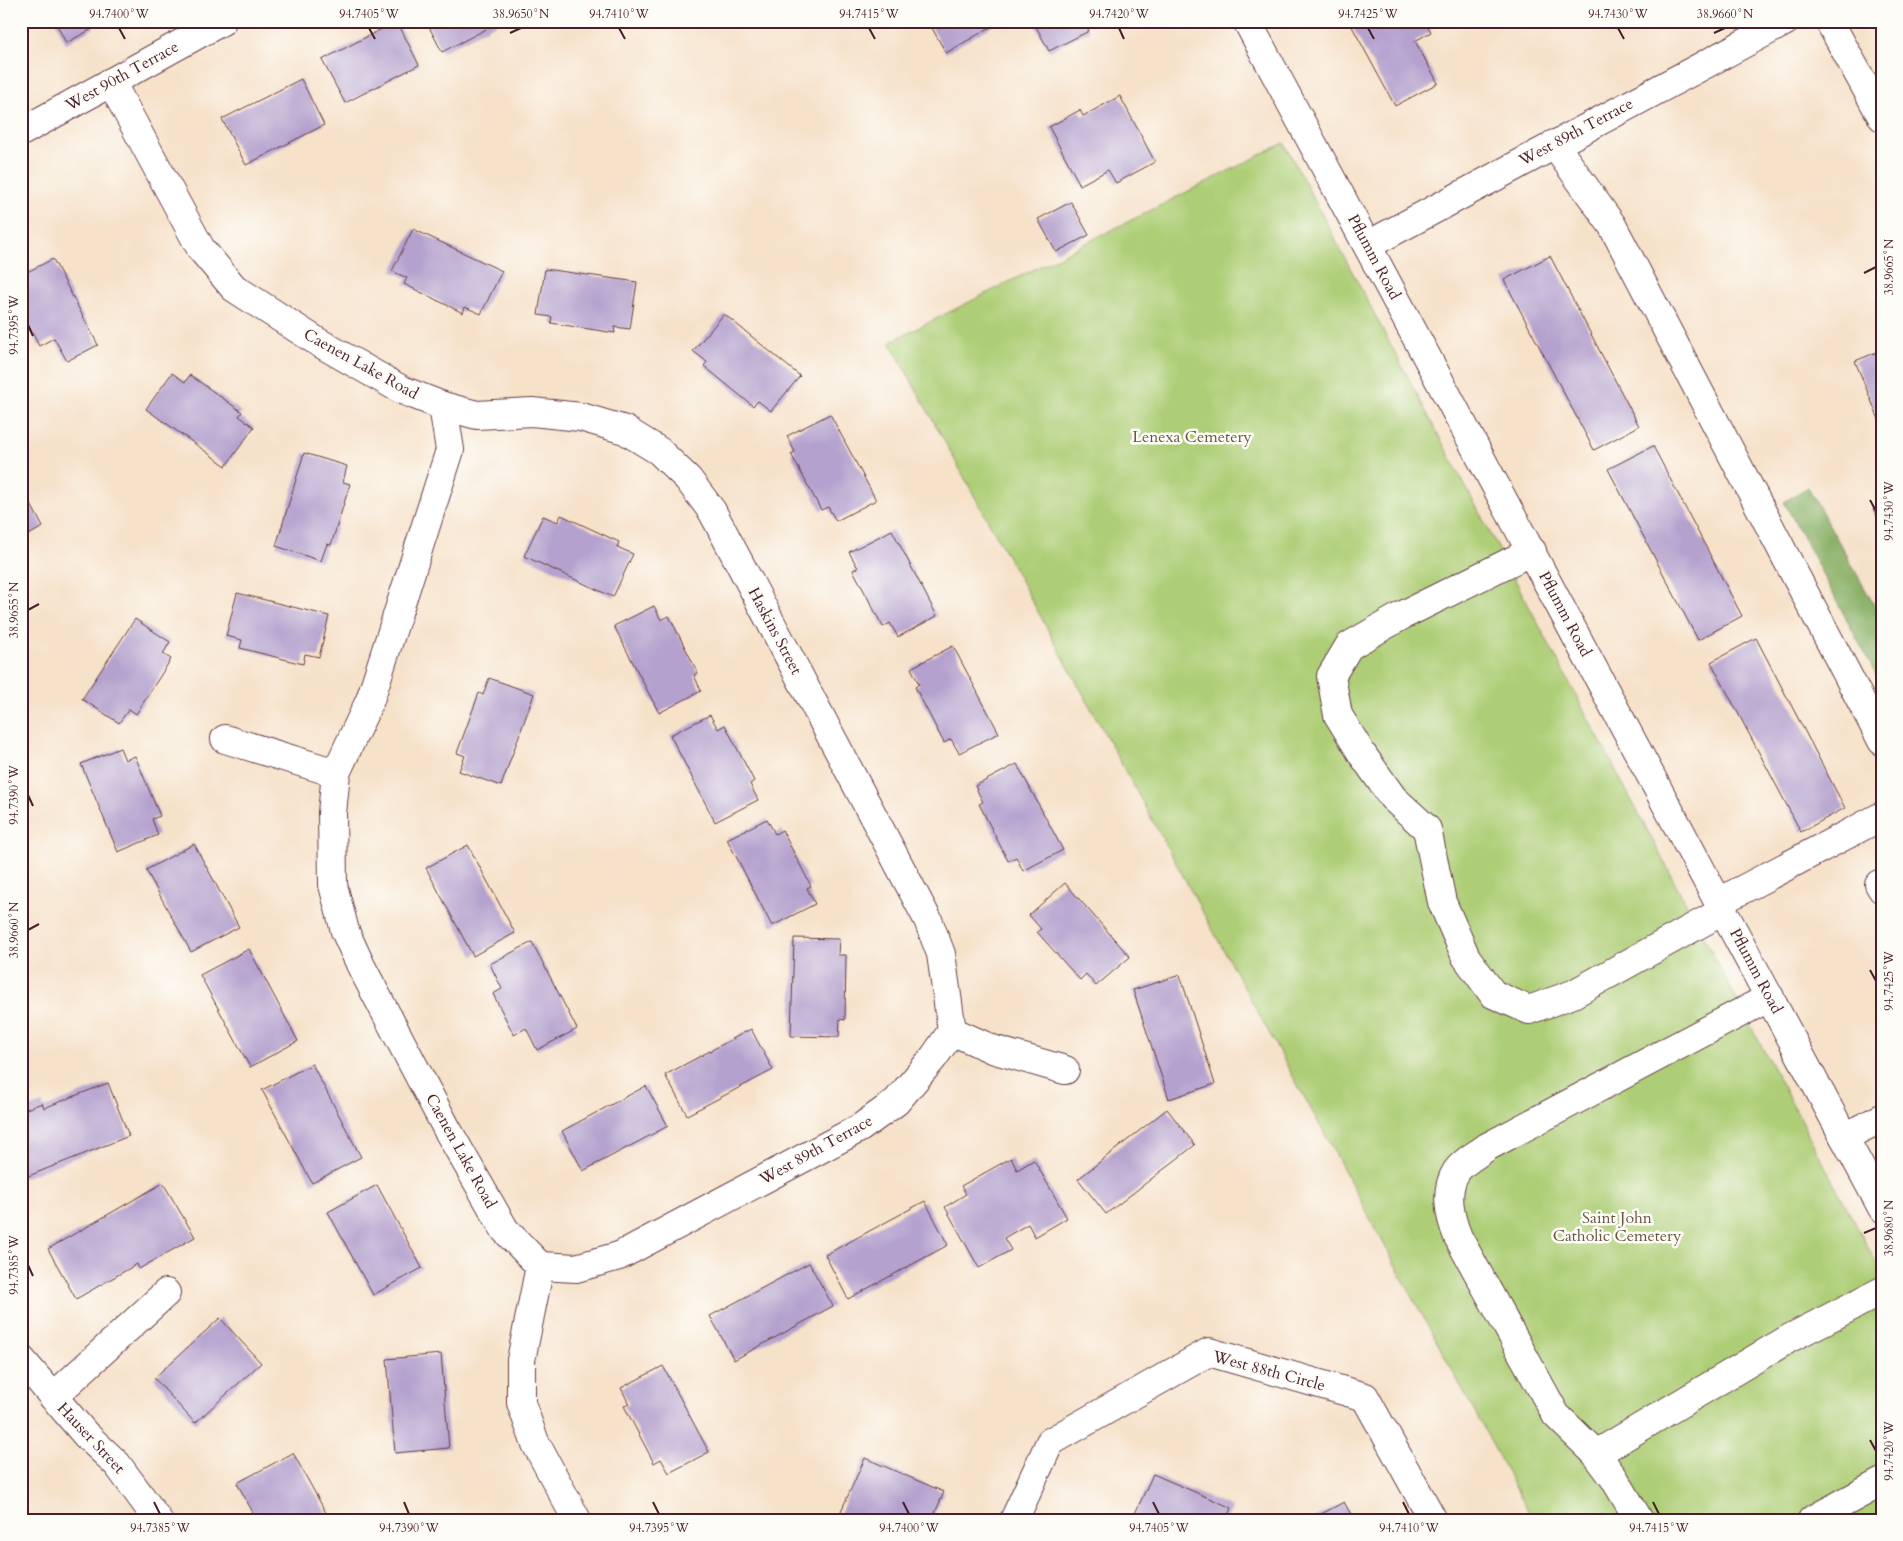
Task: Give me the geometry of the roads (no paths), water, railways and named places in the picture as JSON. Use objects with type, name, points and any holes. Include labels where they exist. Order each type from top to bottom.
[{"type":"street","name":"West 90th Terrace","points":[[21,132],[222,21]]},
{"type":"street","name":"Pflumm Road","points":[[1247,21],[1882,1208]]},
{"type":"street","name":"West 89th Terrace","points":[[1368,245],[1786,21]]},
{"type":"street","points":[[1829,21],[1882,117]]},
{"type":"street","name":"Caenen Lake Road","points":[[111,82],[201,249],[234,288],[318,342],[402,390],[443,406],[450,450],[370,700],[336,773],[332,813],[333,885],[345,931],[361,966],[433,1103],[505,1230],[540,1266]]},
{"type":"street","points":[[1554,144],[1612,224],[1882,741]]},
{"type":"street","name":"Haskins Street","points":[[443,406],[477,415],[532,412],[581,417],[626,430],[659,451],[688,479],[712,511],[928,920],[941,954],[952,1030]]},
{"type":"street","points":[[1532,551],[1403,615],[1348,646],[1330,676],[1338,715],[1357,746],[1393,798],[1428,829],[1442,902],[1466,957],[1493,994],[1529,1010],[1573,994],[1721,907],[1882,816]]},
{"type":"street","points":[[225,738],[336,773]]},
{"type":"street","points":[[1639,1520],[1596,1454],[1556,1415],[1458,1237],[1450,1218],[1450,1191],[1456,1172],[1487,1147],[1770,997]]},
{"type":"street","name":"West 89th Terrace","points":[[540,1266],[576,1268],[619,1256],[860,1128],[896,1102],[934,1057],[952,1030]]},
{"type":"street","points":[[952,1030],[992,1049],[1065,1070]]},
{"type":"street","points":[[1844,1137],[1882,1118]]},
{"type":"street","points":[[540,1266],[522,1360],[521,1403],[535,1442],[577,1520]]},
{"type":"street","points":[[1596,1454],[1790,1338],[1882,1291]]},
{"type":"street","points":[[53,1397],[166,1293]]},
{"type":"street","name":"West 88th Circle","points":[[1014,1520],[1050,1442],[1209,1352],[1365,1397],[1433,1520]]},
{"type":"street","name":"Hauser Street","points":[[21,1359],[86,1435],[117,1464],[158,1520]]},
{"type":"street","points":[[1812,1520],[1882,1482]]},
{"type":"park label","name":"Lenexa Cemetery","points":[[1192,437]]},
{"type":"park label","name":"Saint John Catholic Cemetery","points":[[1617,1227]]}]
